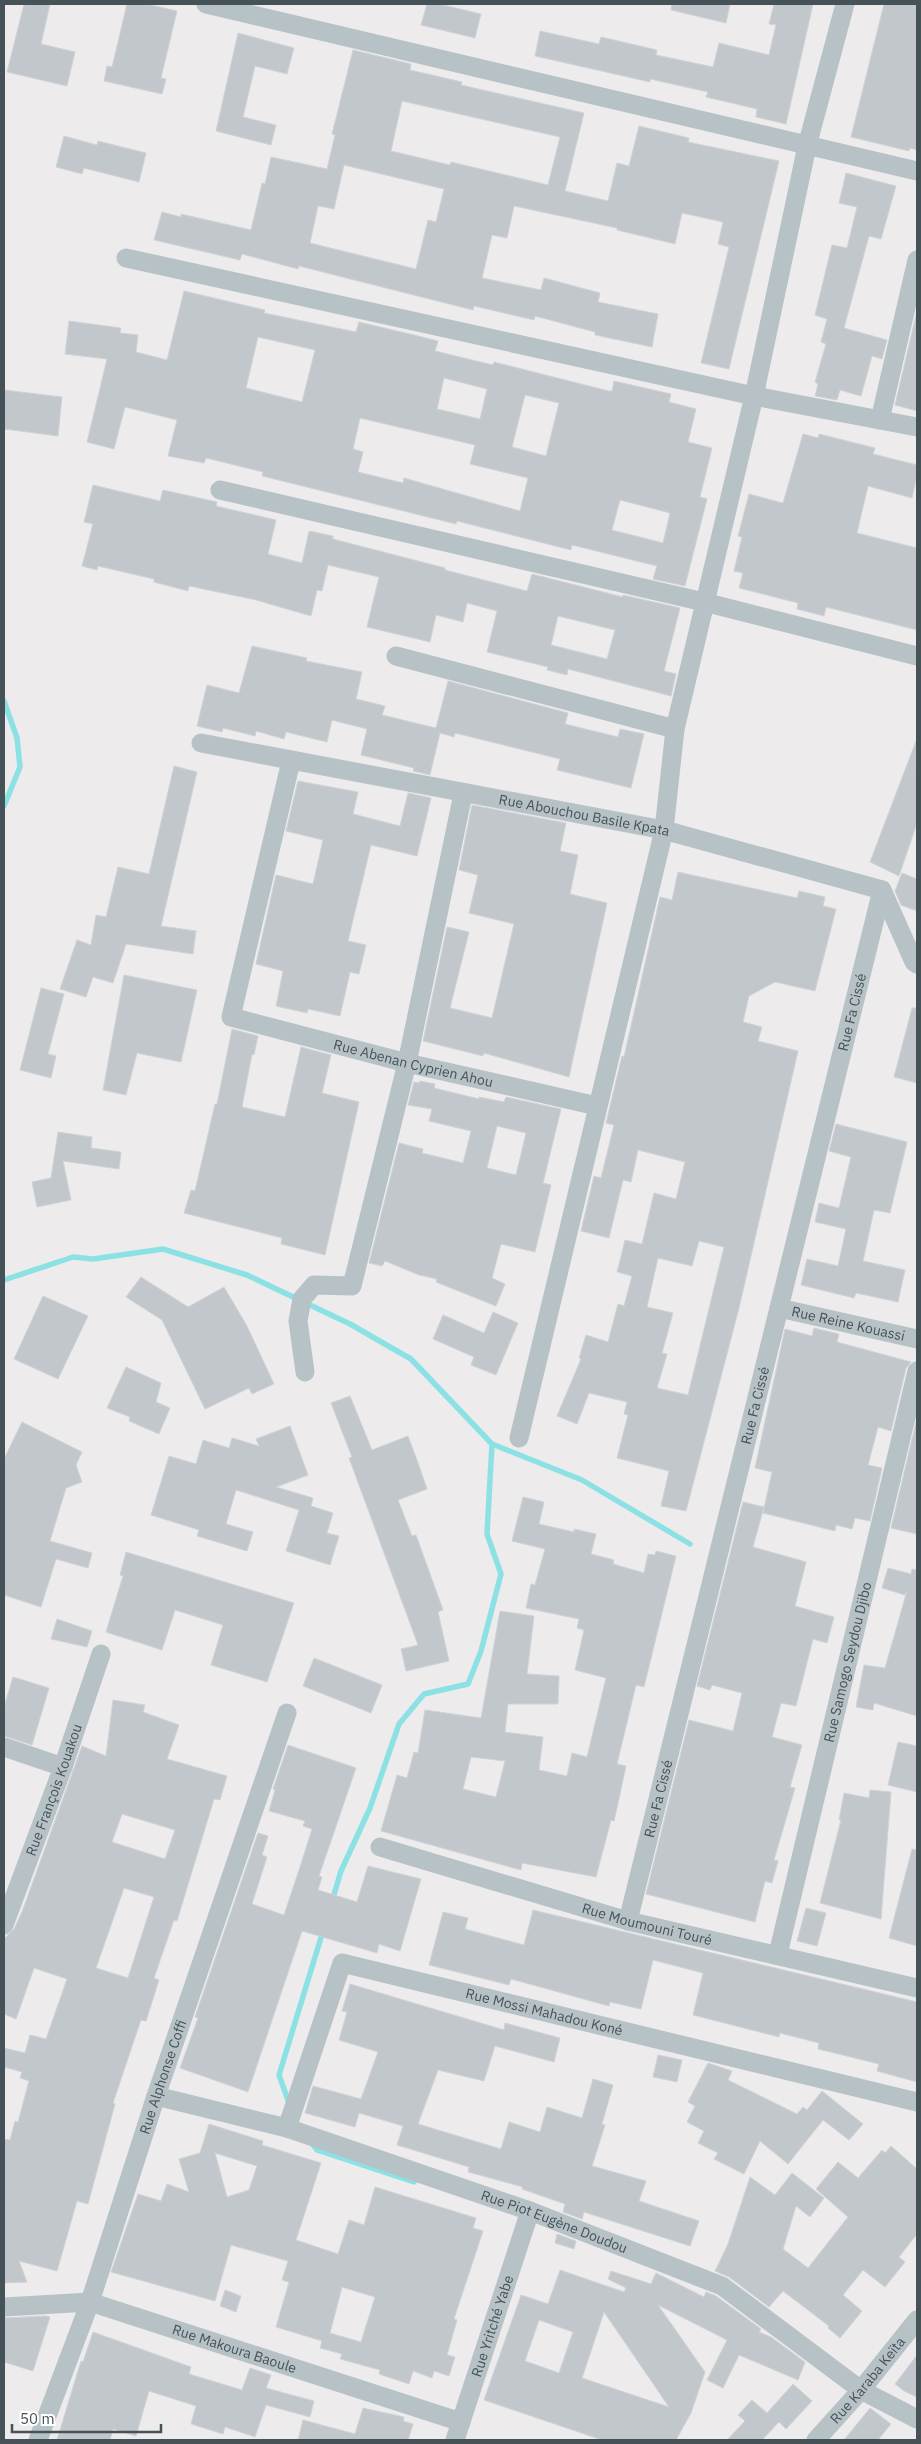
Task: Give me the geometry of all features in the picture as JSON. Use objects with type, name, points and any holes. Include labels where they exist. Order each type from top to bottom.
[{"type":"street","points":[[206,4],[917,171]]},
{"type":"street","points":[[519,1438],[664,830],[675,729],[754,396],[807,146],[846,4]]},
{"type":"street","points":[[126,258],[754,396],[917,427]]},
{"type":"street","points":[[880,420],[917,260]]},
{"type":"street","points":[[220,490],[704,602],[917,656]]},
{"type":"street","points":[[396,656],[675,729]]},
{"type":"street","name":"Rue Abouchou Basile Kpata","points":[[201,743],[463,794],[664,830],[882,890]]},
{"type":"street","name":"Rue Abenan Cyprien Ahou","points":[[290,761],[231,1017],[407,1063],[597,1106]]},
{"type":"street","points":[[306,1372],[298,1321],[302,1299],[314,1285],[352,1286],[407,1063],[463,794]]},
{"type":"street","points":[[882,890],[914,962],[917,964]]},
{"type":"street","name":"Rue Fa Cissé","points":[[628,1921],[882,890]]},
{"type":"street","name":"Rue Reine Kouassi","points":[[779,1308],[917,1339]]},
{"type":"street","name":"Rue Samogo Seydou Djibo","points":[[778,1954],[917,1371]]},
{"type":"street","name":"Rue François Kouakou","points":[[4,1925],[63,1767],[101,1654]]},
{"type":"street","name":"Rue Alphonse Coffi","points":[[38,2440],[90,2302],[156,2096],[287,1713]]},
{"type":"street","points":[[4,1746],[63,1767]]},
{"type":"street","name":"Rue Moumouni Touré","points":[[380,1847],[628,1921],[778,1954],[917,1988]]},
{"type":"street","name":"Rue Mossi Mahadou Koné","points":[[287,2128],[342,1963],[917,2102]]},
{"type":"street","name":"Rue Piot Eugène Doudou","points":[[156,2096],[287,2128],[530,2211],[722,2286],[861,2390],[917,2419]]},
{"type":"street","name":"Rue Yritché Yabe","points":[[455,2440],[530,2211]]},
{"type":"street","name":"Rue Makoura Baoule","points":[[4,2307],[90,2302],[461,2422]]},
{"type":"street","name":"Rue Karaba Keïta","points":[[816,2440],[861,2390],[917,2320]]},
{"type":"building","points":[[24,4],[50,4],[41,44],[75,52],[67,86],[7,72]]},
{"type":"building","points":[[127,4],[147,4],[177,11],[161,78],[166,79],[162,94],[104,81],[107,66],[112,67]]},
{"type":"building","points":[[427,4],[439,4],[481,14],[475,38],[421,25]]},
{"type":"building","points":[[672,4],[730,4],[726,23],[671,10]]},
{"type":"building","points":[[774,4],[813,4],[786,124],[756,117],[757,109],[706,97],[708,92],[650,79],[650,82],[535,56],[540,31],[599,44],[601,37],[657,50],[656,55],[713,67],[719,43],[769,55],[776,25],[769,24]]},
{"type":"building","points":[[884,4],[917,4],[917,150],[910,148],[909,151],[851,137]]},
{"type":"building","points":[[238,33],[294,48],[287,74],[255,66],[243,117],[276,125],[271,145],[216,131]]},
{"type":"building","points":[[353,50],[411,64],[410,70],[462,82],[461,85],[584,113],[565,191],[608,201],[617,163],[629,166],[639,126],[689,138],[688,142],[779,161],[729,369],[701,363],[729,247],[718,244],[723,222],[682,213],[675,244],[617,230],[617,228],[514,206],[507,238],[492,235],[482,278],[541,290],[544,278],[600,293],[598,302],[658,314],[652,347],[595,335],[595,332],[535,316],[534,320],[474,306],[473,310],[299,266],[298,269],[242,254],[240,260],[154,240],[162,212],[181,217],[181,214],[251,230],[262,183],[265,184],[271,157],[327,169],[335,135],[332,134]],"holes":[[[402,101],[560,137],[548,185],[451,162],[450,165],[391,151]],[[344,165],[444,189],[436,222],[428,220],[416,269],[310,243],[318,206],[334,209]]]},
{"type":"building","points":[[64,136],[97,145],[98,141],[146,153],[139,182],[84,168],[82,174],[56,167]]},
{"type":"building","points":[[846,173],[896,186],[881,239],[869,236],[844,328],[887,340],[882,359],[872,356],[861,396],[840,390],[837,400],[815,396],[818,384],[815,382],[826,344],[821,342],[827,319],[815,315],[832,245],[847,248],[857,207],[839,203]]},
{"type":"building","points":[[184,291],[265,310],[264,313],[356,332],[359,322],[438,341],[435,351],[493,365],[494,362],[609,391],[612,391],[614,381],[671,394],[669,402],[696,409],[688,442],[712,448],[700,497],[707,499],[685,586],[653,579],[657,566],[572,545],[571,550],[457,521],[456,524],[262,476],[263,472],[206,458],[204,463],[168,456],[177,420],[125,407],[114,449],[87,442],[107,359],[65,354],[69,321],[121,328],[120,333],[138,335],[136,352],[167,360]],"holes":[[[258,337],[315,350],[302,402],[246,388]],[[444,378],[487,389],[480,419],[437,409]],[[525,395],[559,403],[546,456],[512,447]],[[360,418],[475,445],[470,464],[528,478],[520,511],[404,478],[403,483],[358,472],[363,452],[353,449]],[[620,500],[670,513],[663,543],[612,530]]]},
{"type":"building","points":[[917,311],[917,411],[895,405]]},
{"type":"building","points":[[4,390],[62,397],[58,436],[4,429]]},
{"type":"building","points":[[803,434],[818,438],[819,434],[875,448],[873,454],[917,465],[917,476],[912,498],[868,486],[857,533],[917,548],[917,630],[826,607],[824,616],[797,609],[798,603],[739,588],[743,573],[734,571],[742,537],[738,536],[749,494],[783,503]]},
{"type":"building","points":[[93,485],[160,501],[163,490],[217,502],[216,506],[276,520],[268,554],[302,563],[309,531],[333,536],[333,539],[527,591],[532,574],[623,597],[623,595],[680,608],[664,671],[676,674],[671,696],[568,669],[567,675],[547,670],[548,667],[487,652],[497,611],[467,603],[463,622],[436,615],[430,642],[367,627],[379,577],[328,565],[322,591],[317,590],[311,616],[256,600],[189,586],[188,591],[154,582],[154,579],[98,566],[97,570],[82,566],[93,524],[84,522]],"holes":[[[558,616],[615,630],[607,659],[551,645]]]},
{"type":"building","points":[[252,646],[307,658],[306,661],[362,672],[356,699],[385,706],[382,715],[436,728],[448,681],[568,713],[565,724],[618,737],[620,729],[644,734],[631,788],[557,770],[560,759],[455,733],[454,737],[440,733],[430,775],[413,771],[414,768],[361,755],[367,729],[332,720],[327,742],[286,732],[284,739],[256,731],[255,736],[223,728],[222,732],[197,726],[207,685],[239,693]]},
{"type":"building","points":[[916,741],[917,823],[899,876],[870,862]]},
{"type":"building","points":[[174,766],[197,772],[161,926],[196,931],[193,954],[126,944],[113,983],[93,977],[86,997],[60,989],[77,940],[91,945],[96,915],[106,917],[118,867],[149,874]]},
{"type":"building","points":[[298,781],[358,792],[353,814],[400,826],[408,793],[431,798],[417,856],[371,845],[348,941],[366,945],[359,974],[350,972],[340,1016],[308,1009],[307,1013],[276,1006],[283,971],[256,964],[276,875],[313,884],[323,840],[286,831]]},
{"type":"building","points":[[472,805],[566,823],[560,851],[578,855],[570,894],[607,903],[569,1077],[484,1053],[483,1056],[423,1041],[447,927],[469,932],[450,1008],[492,1018],[514,924],[469,913],[478,875],[459,870]]},
{"type":"building","points":[[678,872],[797,898],[799,891],[825,897],[823,906],[836,909],[815,991],[775,982],[749,996],[743,1022],[762,1027],[758,1041],[798,1051],[740,1304],[686,1511],[661,1506],[669,1471],[617,1458],[628,1415],[624,1414],[627,1402],[589,1393],[577,1424],[557,1416],[581,1359],[579,1358],[586,1335],[608,1342],[618,1304],[624,1306],[632,1276],[617,1272],[625,1240],[642,1244],[654,1193],[676,1199],[685,1162],[638,1150],[631,1182],[623,1180],[609,1238],[581,1231],[594,1176],[601,1178],[614,1125],[606,1123],[622,1056],[624,1057],[660,897],[672,900]],"holes":[[[699,1241],[724,1247],[688,1395],[657,1388],[667,1354],[662,1353],[673,1313],[647,1307],[658,1258],[692,1266]]]},
{"type":"building","points":[[902,873],[917,879],[917,911],[901,905],[895,891]]},
{"type":"building","points":[[124,975],[197,990],[181,1062],[137,1053],[126,1095],[103,1090]]},
{"type":"building","points":[[41,988],[64,994],[48,1054],[56,1056],[51,1078],[20,1070]]},
{"type":"building","points":[[912,1008],[917,1008],[917,1083],[894,1077]]},
{"type":"building","points":[[232,1029],[258,1036],[254,1055],[252,1054],[242,1107],[285,1117],[301,1047],[331,1055],[322,1093],[359,1102],[325,1255],[281,1244],[282,1238],[184,1213],[191,1190],[195,1191],[215,1104],[217,1104]]},
{"type":"building","points":[[420,1081],[435,1084],[434,1088],[479,1099],[479,1097],[504,1102],[506,1097],[561,1109],[543,1183],[551,1185],[535,1252],[501,1244],[492,1278],[505,1284],[496,1306],[436,1282],[437,1279],[419,1275],[385,1261],[382,1266],[369,1263],[399,1143],[423,1149],[422,1153],[463,1163],[471,1131],[429,1121],[432,1109],[408,1105],[414,1082],[419,1083]],"holes":[[[497,1126],[526,1133],[516,1175],[487,1168]]]},
{"type":"building","points":[[836,1124],[907,1142],[890,1213],[874,1210],[863,1261],[905,1270],[898,1302],[856,1293],[854,1298],[801,1285],[807,1259],[838,1266],[846,1229],[815,1222],[819,1203],[839,1208],[851,1157],[829,1151]]},
{"type":"building","points":[[58,1132],[92,1137],[91,1148],[121,1152],[119,1169],[63,1161],[71,1200],[37,1207],[32,1182],[51,1178]]},
{"type":"building","points":[[141,1277],[188,1307],[224,1287],[247,1326],[274,1384],[252,1394],[249,1388],[205,1409],[162,1320],[126,1297]]},
{"type":"building","points":[[43,1296],[88,1316],[58,1379],[14,1359]]},
{"type":"building","points":[[493,1312],[518,1323],[496,1375],[471,1365],[474,1357],[433,1339],[443,1315],[484,1333]]},
{"type":"building","points":[[814,1328],[839,1334],[837,1342],[911,1362],[906,1368],[891,1431],[878,1427],[868,1465],[882,1468],[870,1521],[855,1518],[852,1529],[836,1525],[835,1531],[763,1513],[772,1472],[755,1468],[785,1329],[812,1336]]},
{"type":"building","points":[[126,1367],[161,1383],[156,1402],[170,1408],[159,1434],[129,1421],[130,1417],[107,1408]]},
{"type":"building","points":[[350,1396],[372,1450],[408,1436],[417,1460],[427,1489],[398,1500],[412,1536],[416,1535],[443,1610],[438,1612],[449,1661],[406,1671],[401,1649],[418,1645],[349,1458],[352,1457],[331,1403]]},
{"type":"building","points":[[917,1418],[917,1534],[891,1528]]},
{"type":"building","points":[[22,1422],[82,1452],[76,1465],[82,1482],[66,1488],[50,1541],[92,1553],[88,1568],[56,1559],[41,1607],[4,1595],[4,1459]]},
{"type":"building","points":[[290,1426],[308,1475],[276,1487],[313,1498],[311,1506],[333,1513],[327,1533],[339,1536],[330,1565],[286,1551],[299,1510],[236,1490],[226,1524],[253,1532],[247,1551],[197,1536],[199,1530],[151,1515],[169,1456],[196,1464],[203,1440],[229,1448],[232,1438],[259,1446],[256,1439]]},
{"type":"building","points":[[523,1497],[544,1502],[539,1524],[574,1532],[574,1529],[596,1534],[591,1554],[614,1560],[613,1564],[644,1573],[648,1554],[655,1555],[656,1551],[676,1556],[644,1687],[636,1685],[617,1764],[626,1766],[614,1821],[611,1820],[596,1877],[522,1863],[521,1870],[381,1831],[397,1775],[407,1778],[414,1752],[418,1753],[425,1710],[481,1718],[500,1611],[534,1616],[527,1674],[559,1676],[558,1704],[508,1704],[505,1732],[543,1737],[539,1770],[567,1776],[572,1753],[587,1757],[606,1678],[575,1670],[584,1630],[577,1628],[579,1619],[526,1608],[531,1584],[535,1585],[545,1549],[512,1541]],"holes":[[[471,1757],[505,1761],[496,1797],[463,1789]]]},
{"type":"building","points":[[743,1502],[764,1507],[753,1547],[806,1562],[795,1606],[834,1617],[827,1643],[813,1639],[796,1706],[781,1703],[772,1737],[802,1745],[790,1787],[795,1788],[774,1860],[778,1861],[772,1883],[765,1881],[755,1922],[646,1894],[689,1720],[733,1731],[742,1693],[712,1685],[710,1690],[697,1686]]},
{"type":"building","points":[[126,1552],[294,1603],[267,1682],[211,1665],[223,1625],[175,1610],[162,1650],[106,1632],[123,1576],[120,1575]]},
{"type":"building","points":[[888,1568],[911,1574],[912,1569],[917,1570],[917,1716],[874,1703],[873,1710],[856,1707],[864,1665],[885,1668],[907,1591],[905,1595],[882,1588]]},
{"type":"building","points":[[57,1619],[92,1631],[87,1647],[51,1639]]},
{"type":"building","points":[[314,1658],[382,1685],[371,1713],[303,1686]]},
{"type":"building","points":[[13,1677],[49,1688],[32,1745],[4,1736],[4,1707]]},
{"type":"building","points":[[113,1700],[145,1705],[143,1712],[179,1725],[167,1759],[227,1776],[220,1800],[214,1799],[177,1921],[174,1920],[154,1978],[159,1980],[146,2021],[141,2020],[113,2103],[115,2104],[88,2204],[77,2201],[57,2271],[19,2261],[27,2282],[4,2283],[4,2139],[10,2140],[15,2121],[18,2122],[29,2081],[20,2078],[22,2072],[4,2067],[4,2048],[25,2053],[30,2035],[46,2039],[67,1979],[34,1968],[16,2019],[4,2014],[4,1939],[14,1929],[22,1912],[82,1746],[106,1756]],"holes":[[[122,1814],[175,1830],[165,1859],[112,1842]],[[124,1888],[154,1897],[128,1978],[96,1968]]]},
{"type":"building","points":[[898,1742],[917,1746],[917,1792],[888,1785]]},
{"type":"building","points":[[288,1745],[356,1768],[319,1876],[322,1877],[318,1890],[357,1902],[368,1866],[421,1879],[400,1951],[379,1944],[377,1953],[302,1931],[248,2092],[180,2068],[198,2018],[195,2017],[258,1833],[268,1836],[262,1855],[267,1857],[252,1904],[284,1915],[312,1829],[303,1826],[305,1821],[269,1811],[275,1790],[273,1789]]},
{"type":"building","points":[[870,1790],[891,1792],[881,1919],[820,1903],[841,1820],[839,1820],[844,1793],[869,1798]]},
{"type":"building","points":[[912,1849],[917,1850],[917,1946],[889,1938]]},
{"type":"building","points":[[806,1908],[826,1913],[817,1946],[797,1941]]},
{"type":"building","points":[[533,1910],[917,2002],[917,2082],[877,2071],[879,2064],[818,2049],[819,2043],[780,2033],[779,2037],[693,2015],[703,1973],[653,1960],[641,2009],[610,2002],[609,2006],[511,1979],[509,1985],[429,1965],[443,1912],[468,1918],[465,1929],[524,1945]]},
{"type":"building","points":[[350,1984],[504,2030],[505,2023],[560,2038],[554,2062],[495,2046],[484,2081],[438,2070],[418,2124],[501,2149],[509,2122],[540,2132],[547,2107],[582,2118],[593,2079],[613,2085],[602,2124],[605,2125],[592,2166],[646,2181],[639,2201],[699,2221],[690,2246],[584,2212],[582,2219],[563,2212],[565,2204],[522,2189],[523,2187],[468,2172],[469,2167],[397,2145],[403,2126],[359,2113],[355,2127],[305,2113],[313,2086],[361,2099],[378,2052],[339,2040],[347,2012],[342,2011]]},
{"type":"building","points":[[658,2055],[682,2060],[677,2082],[653,2077]]},
{"type":"building","points":[[708,2063],[732,2071],[728,2080],[797,2114],[803,2107],[807,2110],[822,2091],[863,2124],[849,2140],[823,2120],[788,2164],[760,2141],[744,2174],[714,2159],[718,2153],[698,2143],[704,2131],[687,2122],[695,2106],[688,2102]]},
{"type":"building","points":[[209,2124],[263,2141],[262,2145],[321,2163],[296,2240],[338,2254],[349,2220],[364,2225],[375,2187],[476,2218],[473,2228],[483,2231],[454,2319],[457,2320],[447,2355],[455,2357],[449,2376],[434,2371],[432,2378],[413,2371],[409,2384],[379,2374],[380,2370],[340,2359],[342,2354],[320,2348],[322,2341],[276,2327],[289,2282],[282,2280],[288,2261],[231,2245],[215,2301],[111,2272],[138,2194],[161,2201],[167,2184],[189,2192],[179,2159],[200,2153]],"holes":[[[215,2153],[257,2166],[249,2190],[227,2197]],[[342,2287],[375,2297],[361,2342],[330,2333]]]},
{"type":"building","points":[[891,2146],[917,2169],[917,2234],[899,2257],[905,2262],[885,2287],[863,2270],[843,2295],[862,2311],[840,2338],[828,2328],[829,2326],[783,2291],[769,2307],[729,2277],[715,2271],[728,2244],[750,2177],[775,2195],[792,2173],[824,2198],[810,2217],[796,2206],[783,2249],[808,2268],[848,2217],[816,2189],[838,2162],[858,2178],[882,2150],[885,2153]]},
{"type":"building","points":[[557,2234],[576,2241],[574,2249],[555,2243]]},
{"type":"building","points":[[560,2270],[624,2292],[626,2288],[608,2279],[611,2271],[651,2284],[656,2273],[704,2297],[706,2292],[716,2296],[761,2329],[759,2332],[771,2337],[805,2362],[798,2380],[739,2355],[723,2388],[707,2380],[727,2340],[658,2305],[705,2372],[691,2413],[676,2440],[602,2440],[484,2400],[521,2295],[548,2304]],"holes":[[[604,2312],[669,2407],[582,2378]],[[539,2320],[573,2332],[559,2373],[525,2361]]]},
{"type":"building","points":[[225,2290],[241,2296],[236,2312],[220,2306]]},
{"type":"building","points":[[50,2317],[33,2371],[4,2362],[4,2318]]},
{"type":"building","points":[[93,2332],[191,2367],[189,2374],[242,2390],[250,2368],[271,2375],[266,2388],[314,2401],[310,2417],[266,2405],[255,2437],[225,2427],[223,2434],[191,2424],[196,2406],[149,2391],[136,2436],[113,2429],[110,2440],[57,2440],[81,2361],[83,2362]]},
{"type":"building","points":[[917,2355],[917,2397],[895,2384]]},
{"type":"building","points":[[793,2384],[812,2401],[786,2429],[779,2422],[762,2440],[727,2440],[745,2421],[738,2415],[752,2400],[767,2413]]},
{"type":"building","points":[[363,2408],[404,2417],[403,2421],[413,2424],[408,2440],[298,2440],[303,2420],[355,2434]]},
{"type":"building","points":[[870,2408],[891,2424],[878,2440],[844,2440]]},
{"type":"waterway","points":[[4,701],[17,738],[20,767],[4,806]]},
{"type":"waterway","points":[[4,1280],[73,1257],[93,1259],[163,1249],[247,1275],[350,1324],[411,1359],[492,1444],[582,1480],[690,1544]]},
{"type":"waterway","points":[[332,1901],[341,1871],[370,1808],[399,1724],[424,1694],[468,1684],[481,1651],[501,1574],[487,1534],[492,1444]]},
{"type":"waterway","points":[[289,2103],[279,2075],[323,1931]]},
{"type":"waterway","points":[[311,2142],[317,2150],[414,2182]]}]
